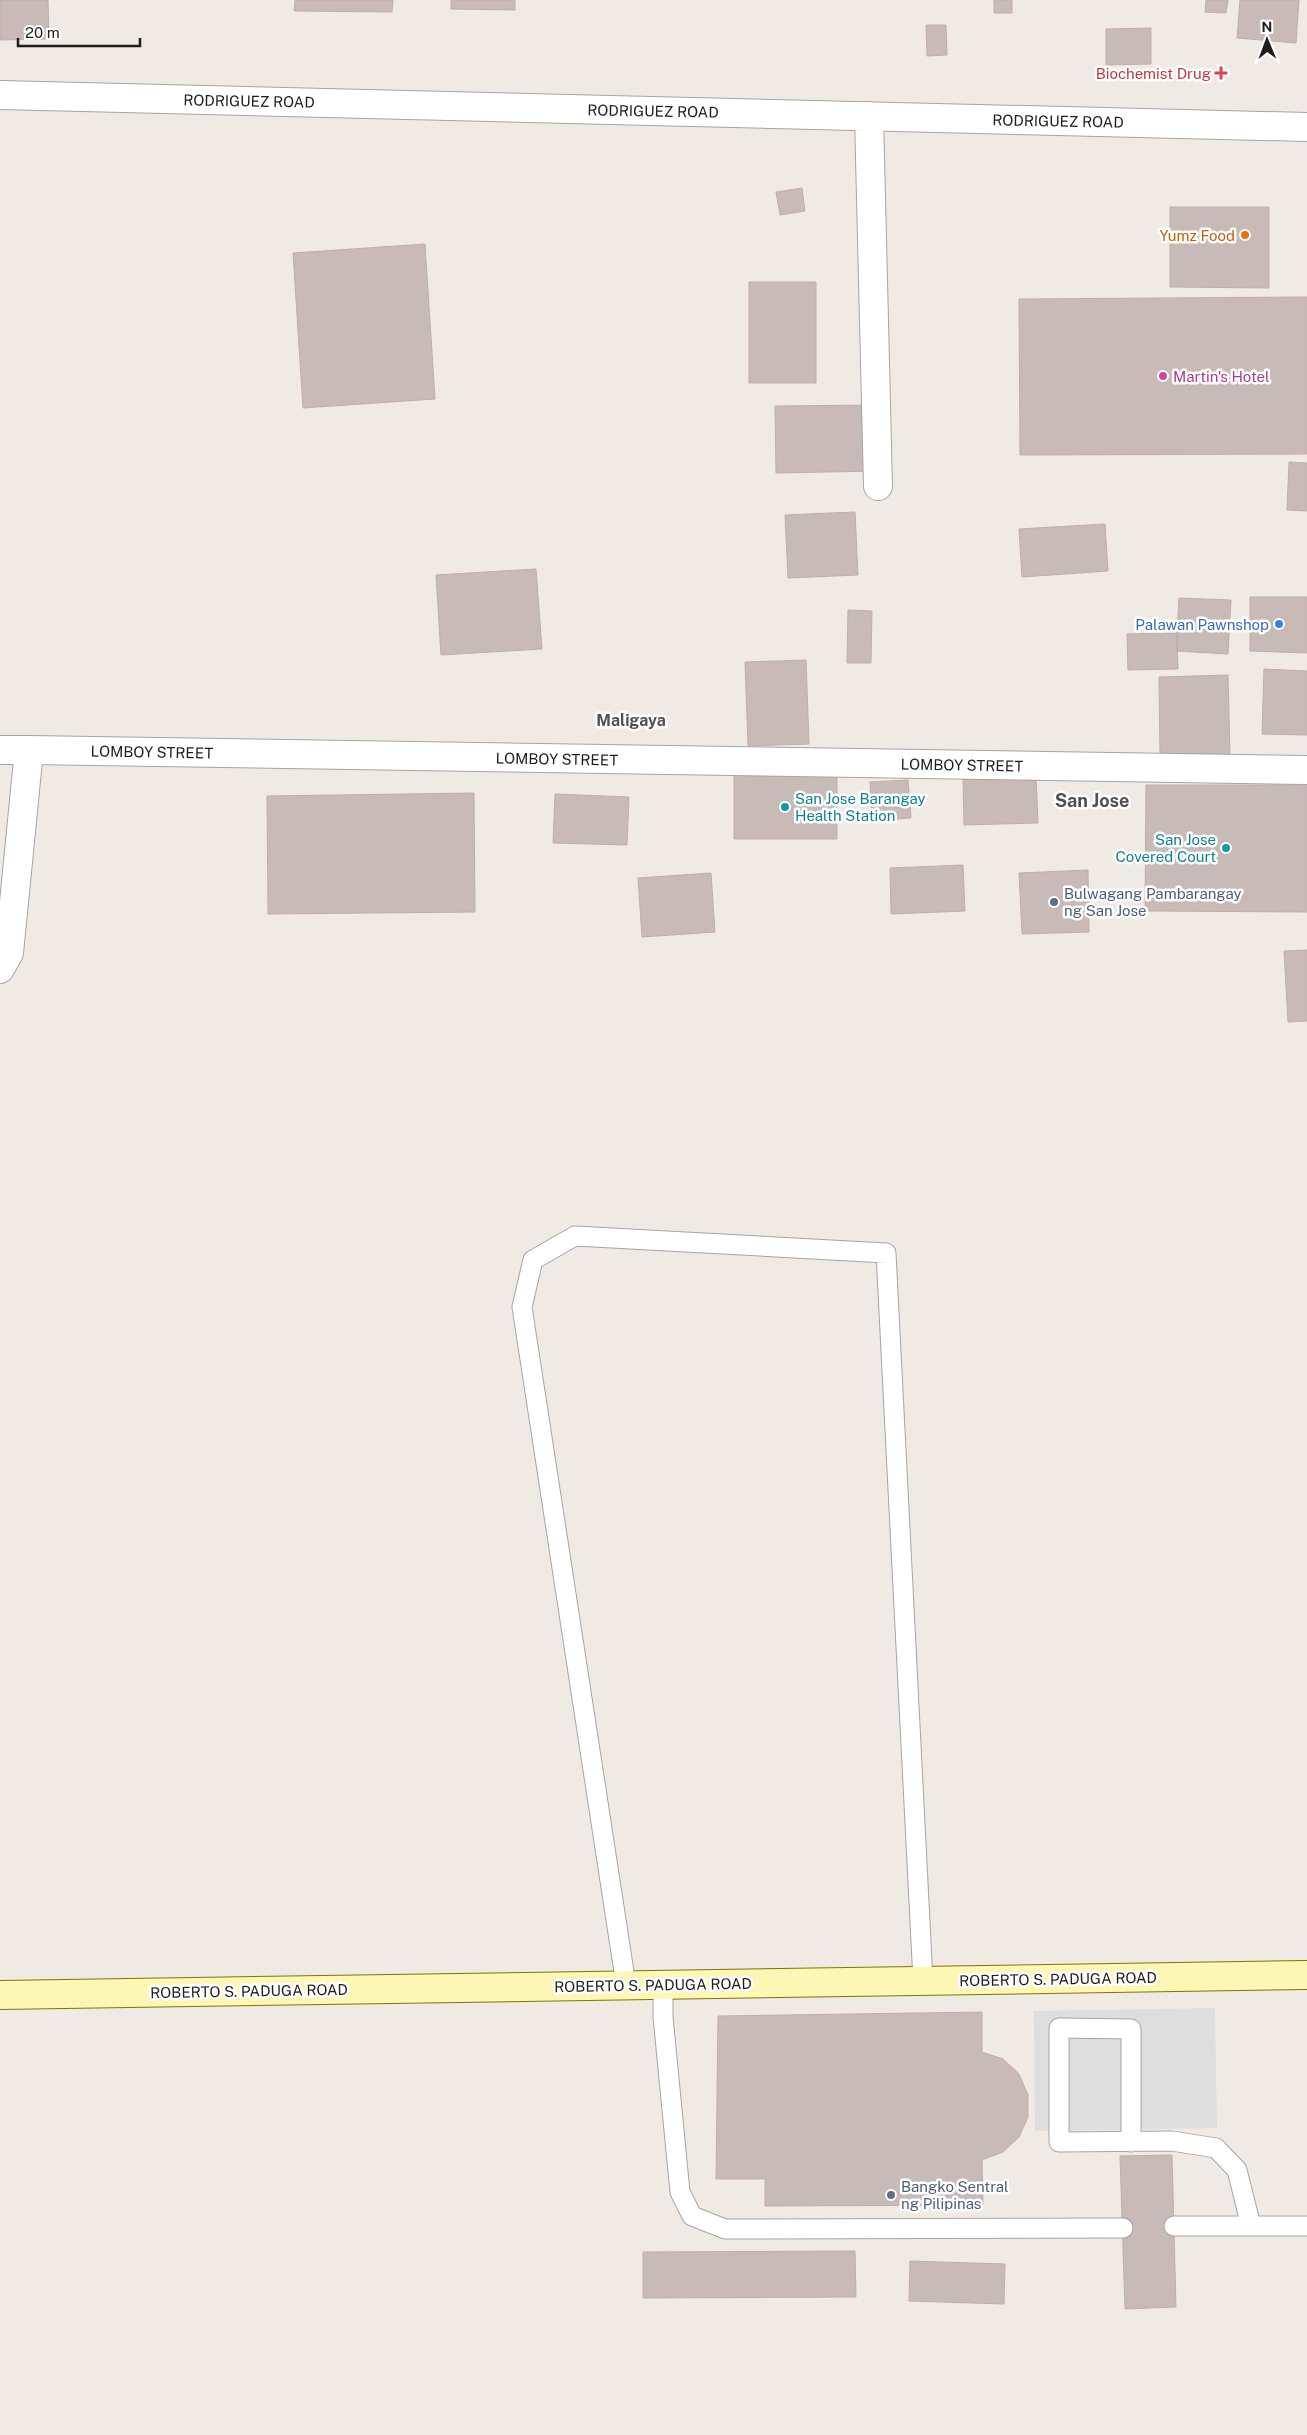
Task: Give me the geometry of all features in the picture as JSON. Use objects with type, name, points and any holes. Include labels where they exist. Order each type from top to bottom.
[{"type":"street","name":"RODRIGUEZ ROAD","points":[[0,95],[1307,127]]},
{"type":"street","points":[[869,116],[878,486]]},
{"type":"street","name":"LOMBOY STREET","points":[[0,750],[1307,770]]},
{"type":"street","points":[[0,969],[9,953],[29,750]]},
{"type":"street","name":"ROBERTO S. PADUGA ROAD","points":[[0,1995],[1307,1974]]},
{"type":"lane","points":[[626,1985],[522,1307],[533,1260],[575,1236],[886,1253],[923,1981]]},
{"type":"lane","points":[[663,1984],[663,2017],[680,2192],[692,2216],[725,2229],[1123,2228]]},
{"type":"lane","points":[[1131,2142],[1131,2029],[1059,2028],[1060,2142],[1131,2142],[1172,2141],[1216,2148],[1237,2170],[1251,2226]]},
{"type":"lane","points":[[1174,2226],[1307,2226]]},
{"type":"shaded area","points":[[1215,2008],[1217,2128],[1035,2131],[1034,2011]]},
{"type":"building","points":[[0,0],[48,0],[49,39],[0,40]]},
{"type":"building","points":[[295,0],[393,0],[392,12],[294,11]]},
{"type":"building","points":[[451,0],[515,0],[515,10],[451,9]]},
{"type":"building","points":[[994,0],[1012,0],[1012,13],[994,13]]},
{"type":"building","points":[[1206,0],[1228,0],[1226,13],[1205,12]]},
{"type":"building","points":[[1240,0],[1299,0],[1296,43],[1237,38]]},
{"type":"building","points":[[926,25],[946,25],[947,55],[927,56]]},
{"type":"building","points":[[1151,28],[1151,64],[1106,65],[1106,29]]},
{"type":"building","points":[[802,188],[805,211],[780,215],[776,192]]},
{"type":"building","points":[[1170,207],[1269,207],[1269,288],[1170,287]]},
{"type":"building","points":[[425,244],[435,399],[303,408],[293,253]]},
{"type":"building","points":[[749,282],[816,282],[816,383],[749,383]]},
{"type":"building","name":"Martin's Hotel","points":[[1307,297],[1307,454],[1020,455],[1019,299]]},
{"type":"building","points":[[877,405],[878,471],[776,473],[775,406]]},
{"type":"building","points":[[1289,462],[1307,463],[1307,511],[1287,510]]},
{"type":"building","points":[[855,512],[858,575],[788,578],[785,515]]},
{"type":"building","points":[[1105,524],[1108,571],[1022,577],[1019,529]]},
{"type":"building","points":[[536,569],[542,649],[441,655],[436,575]]},
{"type":"building","name":"Palawan Pawnshop","points":[[1250,597],[1307,597],[1307,653],[1250,651]]},
{"type":"building","points":[[1179,598],[1231,600],[1228,654],[1176,651]]},
{"type":"building","points":[[848,610],[872,611],[871,663],[847,663]]},
{"type":"building","points":[[1177,633],[1178,669],[1128,670],[1127,634]]},
{"type":"building","points":[[806,660],[809,744],[748,746],[745,662]]},
{"type":"building","points":[[1264,669],[1307,671],[1307,735],[1262,734]]},
{"type":"building","points":[[1228,675],[1230,756],[1160,757],[1159,677]]},
{"type":"building","name":"San Jose Barangay Health Station","points":[[734,775],[837,775],[837,839],[734,839]]},
{"type":"building","points":[[1036,777],[1038,823],[964,825],[963,779]]},
{"type":"building","points":[[908,780],[911,818],[872,821],[870,782]]},
{"type":"building","name":"San Jose Covered Court","points":[[1146,785],[1307,785],[1307,912],[1145,911]]},
{"type":"building","points":[[474,793],[475,912],[268,914],[267,796]]},
{"type":"building","points":[[555,794],[629,797],[627,845],[553,843]]},
{"type":"building","points":[[963,865],[965,911],[891,914],[890,868]]},
{"type":"building","name":"Bulwagang Pambarangay ng San Jose","points":[[1088,870],[1089,932],[1022,934],[1019,873]]},
{"type":"building","points":[[711,873],[715,932],[642,937],[638,878]]},
{"type":"building","points":[[1307,950],[1307,1021],[1288,1022],[1284,951]]},
{"type":"building","points":[[982,2012],[982,2052],[1003,2059],[1019,2074],[1028,2095],[1028,2117],[1019,2137],[1003,2152],[982,2160],[983,2205],[765,2206],[765,2179],[716,2179],[718,2016]]},
{"type":"building","points":[[1172,2155],[1176,2307],[1125,2309],[1120,2156]]},
{"type":"building","points":[[855,2251],[856,2297],[643,2298],[643,2252]]},
{"type":"building","points":[[910,2261],[1005,2264],[1004,2304],[909,2301]]},
{"type":"place","name":"Biochemist Drug","points":[[1221,73]]},
{"type":"place","name":"Yumz Food","points":[[1245,235]]},
{"type":"place","name":"Martin's Hotel","points":[[1163,376]]},
{"type":"place","name":"Palawan Pawnshop","points":[[1279,624]]},
{"type":"place","name":"San Jose Barangay Health Station","points":[[785,807]]},
{"type":"place","name":"San Jose Covered Court","points":[[1226,848]]},
{"type":"place","name":"Bulwagang Pambarangay ng San Jose","points":[[1054,902]]},
{"type":"place","name":"Bangko Sentral ng Pilipinas","points":[[891,2195]]},
{"type":"district","name":"Maligaya","points":[[631,720]]},
{"type":"district","name":"San Jose","points":[[1092,800]]}]
